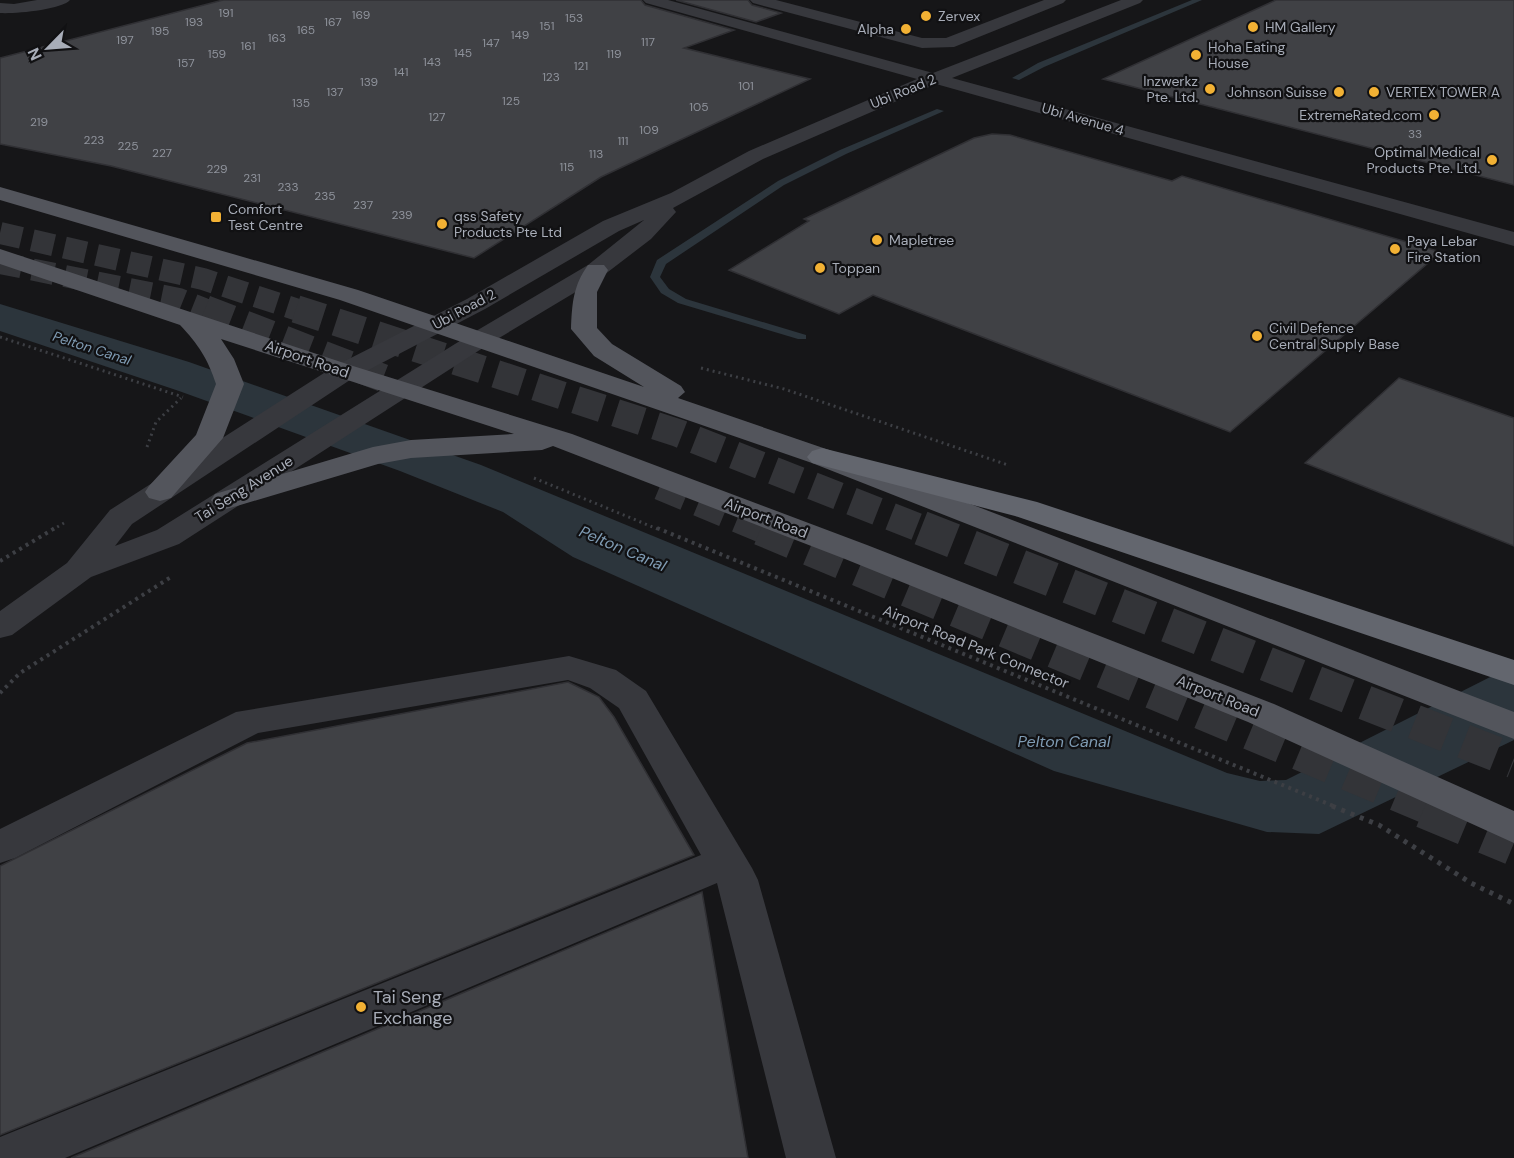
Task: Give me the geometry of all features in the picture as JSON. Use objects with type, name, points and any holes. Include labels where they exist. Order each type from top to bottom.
[{"type":"highway","points":[[822,457],[1026,509],[1514,673]]},
{"type":"main road","points":[[0,193],[225,258],[436,324],[822,457],[1514,726]]},
{"type":"main road","name":"Airport Road","points":[[0,256],[344,372],[562,440],[856,552],[1261,713],[1514,828]]},
{"type":"main road","points":[[596,270],[585,292],[584,329],[603,350],[717,421]]},
{"type":"main road","points":[[160,492],[209,438],[230,384],[221,359],[208,339],[186,317]]},
{"type":"main road","points":[[226,500],[373,456],[411,449],[562,440]]},
{"type":"street","points":[[5,10],[40,0]]},
{"type":"street","points":[[5,10],[62,0]]},
{"type":"street","name":"Ubi Avenue 4","points":[[651,0],[1514,239]]},
{"type":"street","points":[[758,0],[922,44],[937,44],[948,43],[1058,0]]},
{"type":"street","name":"Ubi Road 2","points":[[344,372],[436,324],[610,226],[679,198],[756,155],[934,78],[1135,0]]},
{"type":"street","points":[[1074,1],[1112,9]]},
{"type":"street","name":"Ubi Road 2","points":[[400,389],[596,270],[643,234],[679,198]]},
{"type":"street","name":"Tai Seng Avenue","points":[[79,570],[121,517],[344,372]]},
{"type":"street","name":"Tai Seng Avenue","points":[[0,627],[79,570],[168,537],[400,389]]},
{"type":"street","points":[[0,847],[249,721],[569,668],[603,679],[633,700],[737,880],[811,1158]]},
{"type":"street","points":[[7,1158],[726,862]]},
{"type":"path","points":[[0,337],[181,398],[188,394]]},
{"type":"path","name":"Airport Road Park Connector","points":[[525,474],[1379,825],[1471,883],[1514,904]]},
{"type":"water","name":"Pelton Canal","points":[[0,304],[189,362],[481,465],[1227,773],[1260,781],[1286,780],[1514,665],[1514,740],[1319,834],[1267,832],[1054,771],[573,557],[503,512],[400,471],[179,391],[0,331]]},
{"type":"building","points":[[223,0],[641,0],[645,5],[734,30],[684,48],[810,79],[601,177],[474,258],[111,166],[0,144],[0,58]]},
{"type":"building","points":[[676,0],[748,0],[752,5],[781,13],[756,22]]},
{"type":"building","points":[[1276,0],[1514,0],[1514,185],[1103,79]]},
{"type":"building","points":[[992,134],[1010,135],[1172,181],[1182,176],[1441,252],[1230,432],[873,295],[839,314],[729,270],[809,221],[804,219],[974,138]]},
{"type":"building","points":[[1399,378],[1514,418],[1514,546],[1305,463]]},
{"type":"building","points":[[568,682],[599,697],[614,717],[694,855],[0,1135],[0,866],[247,743]]},
{"type":"building","points":[[702,892],[748,1158],[71,1158]]},
{"type":"waterway","points":[[1016,78],[1041,65],[1198,0]]},
{"type":"waterway","points":[[802,337],[682,301],[665,291],[655,277],[661,262],[781,183],[843,152],[940,111]]},
{"type":"tunnel","points":[[0,233],[203,279],[301,311]]},
{"type":"tunnel","points":[[0,263],[179,299],[209,311]]},
{"type":"tunnel","points":[[205,309],[383,378]]},
{"type":"tunnel","points":[[296,309],[678,433],[925,530]]},
{"type":"tunnel","points":[[660,486],[765,530]]},
{"type":"tunnel","points":[[761,528],[1429,807]]},
{"type":"tunnel","points":[[921,528],[1514,761]]},
{"type":"tunnel","points":[[1425,806],[1514,843]]},
{"type":"place","name":"Zervex","points":[[926,16]]},
{"type":"place","name":"HM Gallery","points":[[1253,27]]},
{"type":"place","name":"Alpha","points":[[906,29]]},
{"type":"place","name":"Hoha Eating House","points":[[1196,55]]},
{"type":"place","name":"Inzwerkz Pte. Ltd.","points":[[1210,89]]},
{"type":"place","name":"Johnson Suisse","points":[[1339,92]]},
{"type":"place","name":"VERTEX TOWER A","points":[[1374,92]]},
{"type":"place","name":"ExtremeRated.com","points":[[1434,115]]},
{"type":"place","name":"Optimal Medical Products Pte. Ltd.","points":[[1492,160]]},
{"type":"place","name":"Comfort Test Centre","points":[[216,217]]},
{"type":"place","name":"qss Safety Products Pte Ltd","points":[[442,224]]},
{"type":"place","name":"Mapletree","points":[[877,240]]},
{"type":"place","name":"Paya Lebar Fire Station","points":[[1395,249]]},
{"type":"place","name":"Toppan","points":[[820,268]]},
{"type":"place","name":"Civil Defence Central Supply Base","points":[[1257,336]]},
{"type":"place","name":"Tai Seng Exchange","points":[[361,1007]]}]
